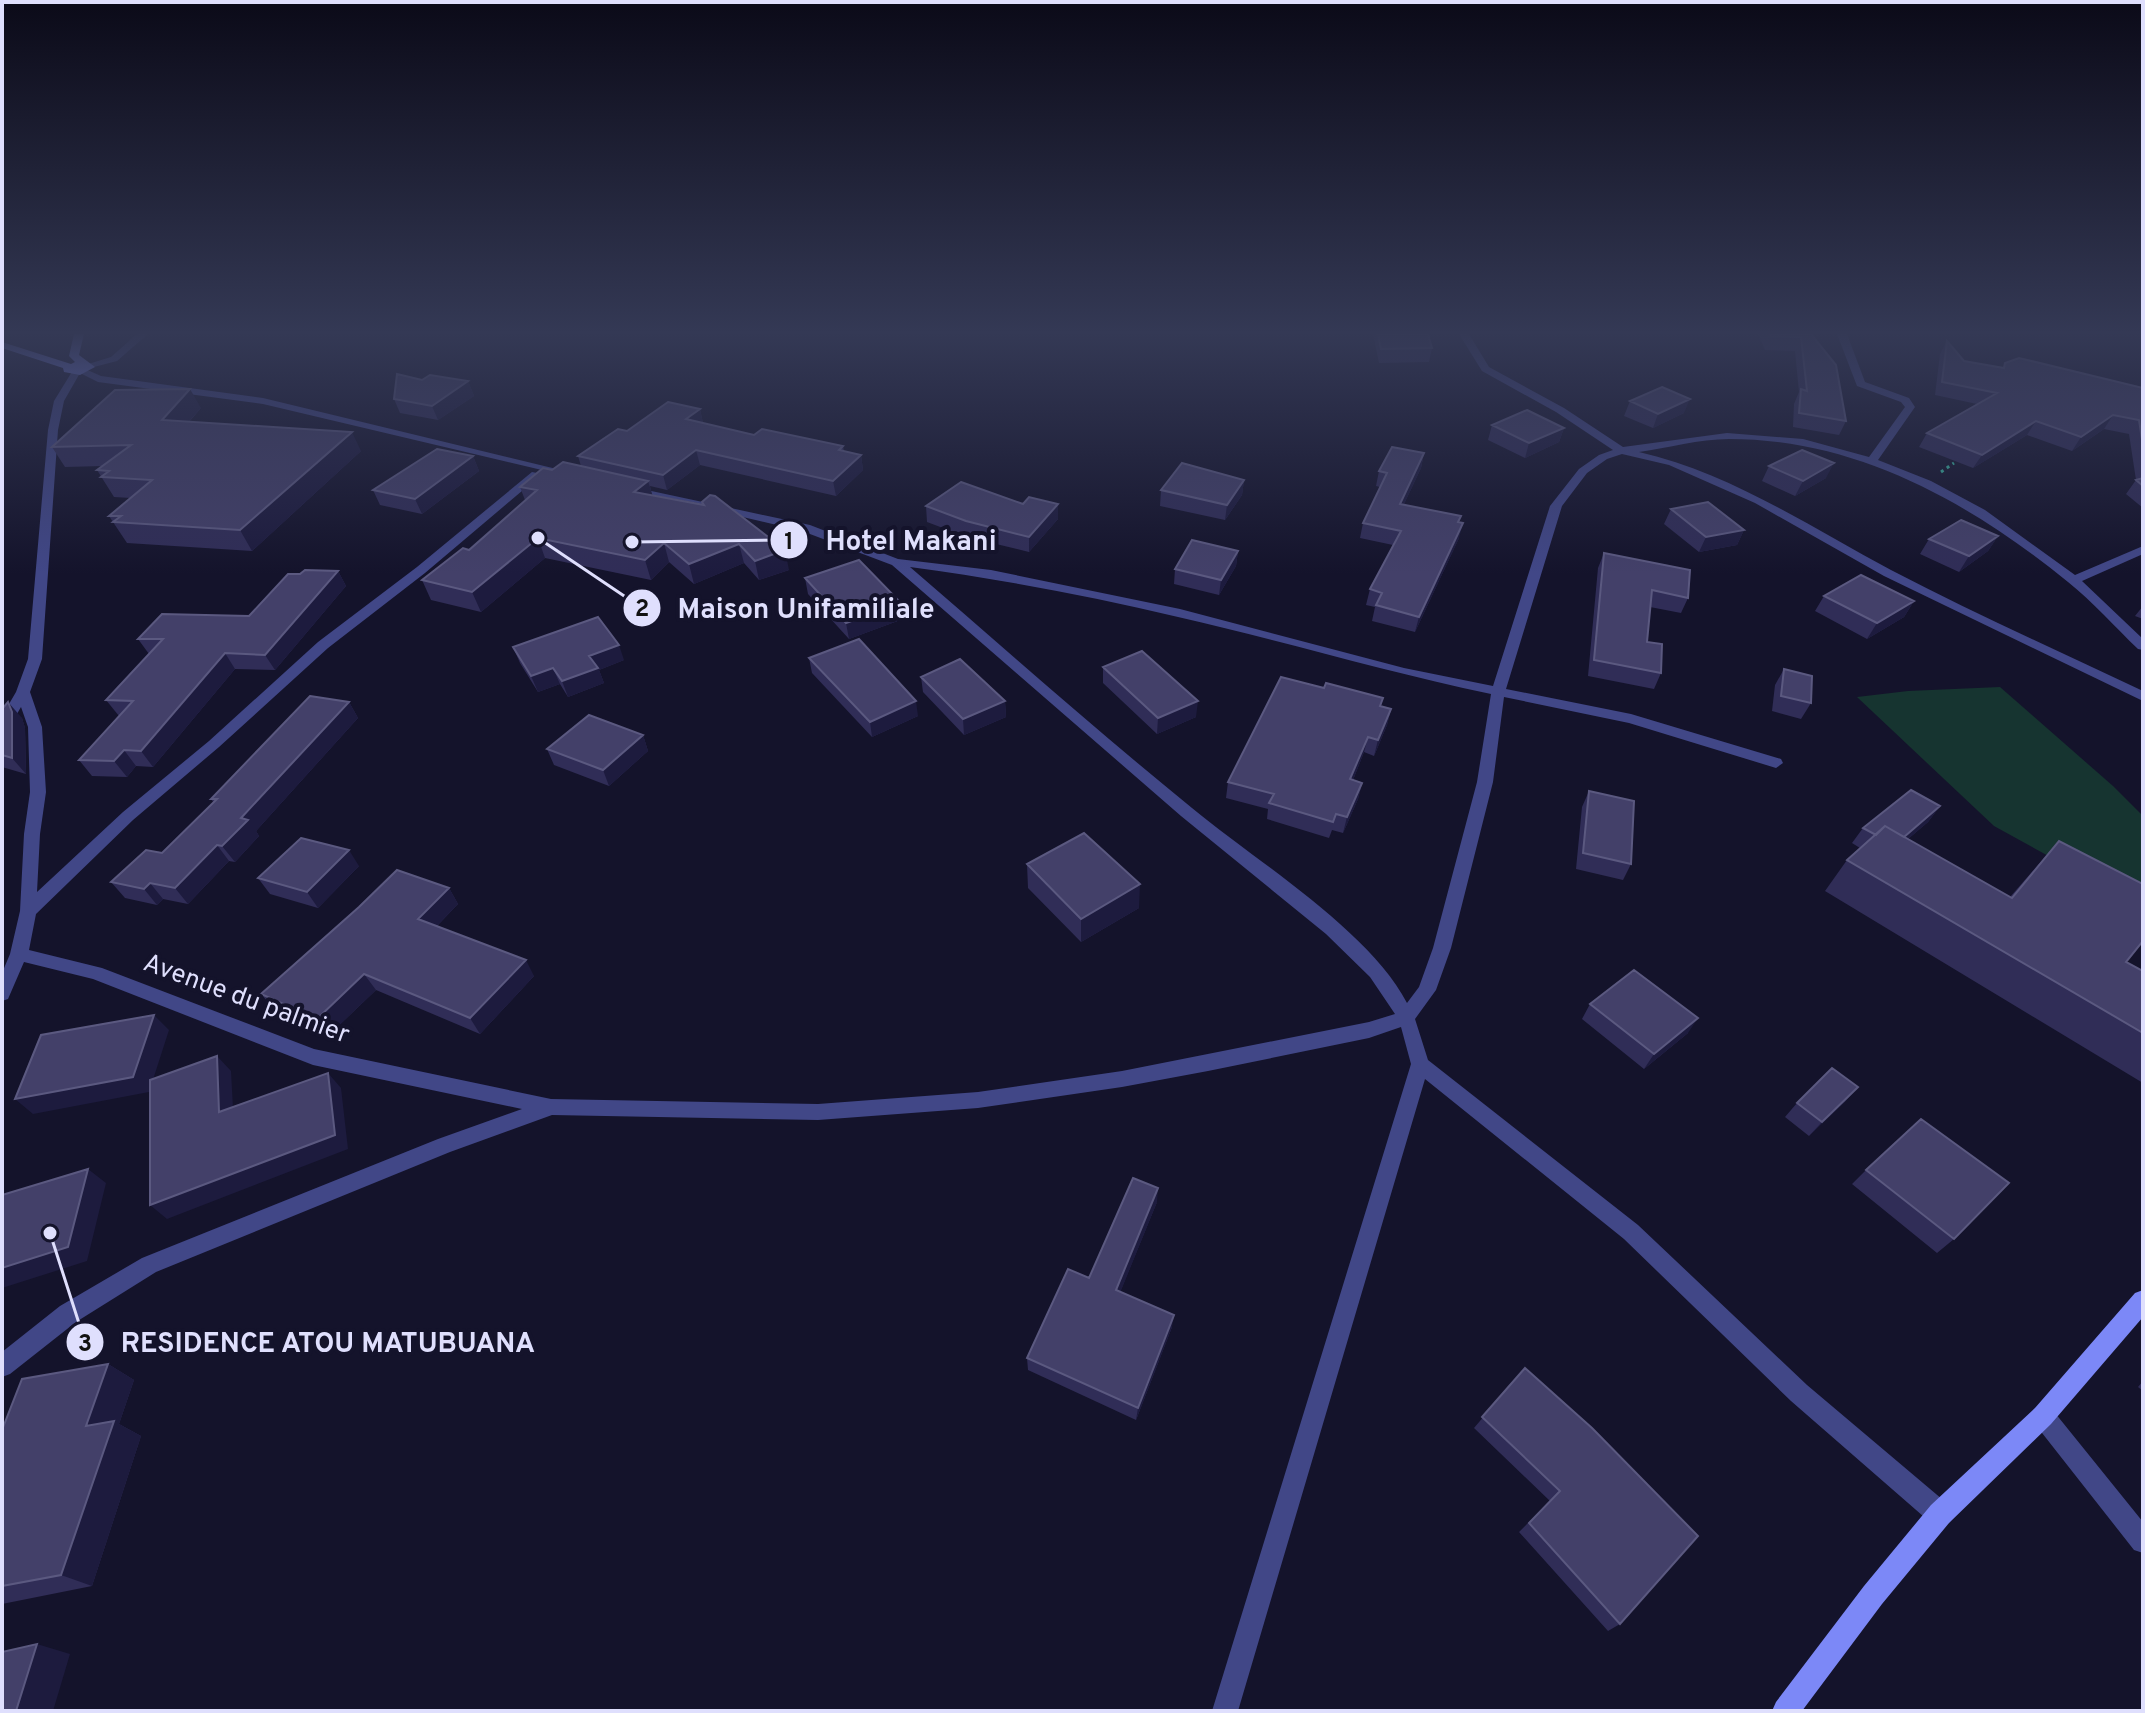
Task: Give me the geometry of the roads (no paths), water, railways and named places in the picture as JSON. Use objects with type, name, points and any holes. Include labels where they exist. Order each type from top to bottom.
[{"type":"street","points":[[2,728],[23,692],[35,659],[56,414]]},
{"type":"street","points":[[317,414],[574,475]]},
{"type":"street","points":[[1566,414],[1621,451],[1673,463],[1759,501],[1888,573],[2143,697]]},
{"type":"street","points":[[1872,461],[1905,414]]},
{"type":"street","points":[[2,1366],[68,1314],[149,1265],[445,1145],[552,1107],[818,1112],[978,1100],[1208,1063],[1369,1030],[1406,1018],[1427,990],[1442,948],[1485,782],[1498,691],[1556,506],[1583,471],[1603,457],[1621,451],[1700,439],[1755,437],[1803,442],[1872,461],[1927,483],[1981,512],[2074,580],[2143,646]]},
{"type":"street","points":[[28,911],[128,816],[214,744],[323,645],[421,570],[543,468]]},
{"type":"street","points":[[620,486],[806,528],[896,562],[991,574],[1180,613],[1404,672],[1631,719],[1776,763]]},
{"type":"street","points":[[2074,580],[2143,550]]},
{"type":"street","points":[[896,562],[1187,813],[1324,924],[1378,974],[1406,1018],[1420,1064],[1225,1711]]},
{"type":"street","points":[[2,994],[19,954],[28,911],[32,834],[38,792],[35,727],[23,692]]},
{"type":"street","name":"Avenue du palmier","points":[[19,954],[96,973],[313,1057],[552,1107]]},
{"type":"street","points":[[1420,1064],[1631,1232],[1799,1393],[1940,1514]]},
{"type":"street","points":[[1785,1711],[1873,1595],[1940,1514],[2043,1416],[2143,1301]]},
{"type":"street","points":[[2043,1416],[2143,1541]]},
{"type":"place","name":"Maison Unifamiliale","points":[[538,538]]},
{"type":"place","name":"Hotel Makani","points":[[632,542]]},
{"type":"place","name":"RESIDENCE ATOU MATUBUANA","points":[[50,1233]]}]
